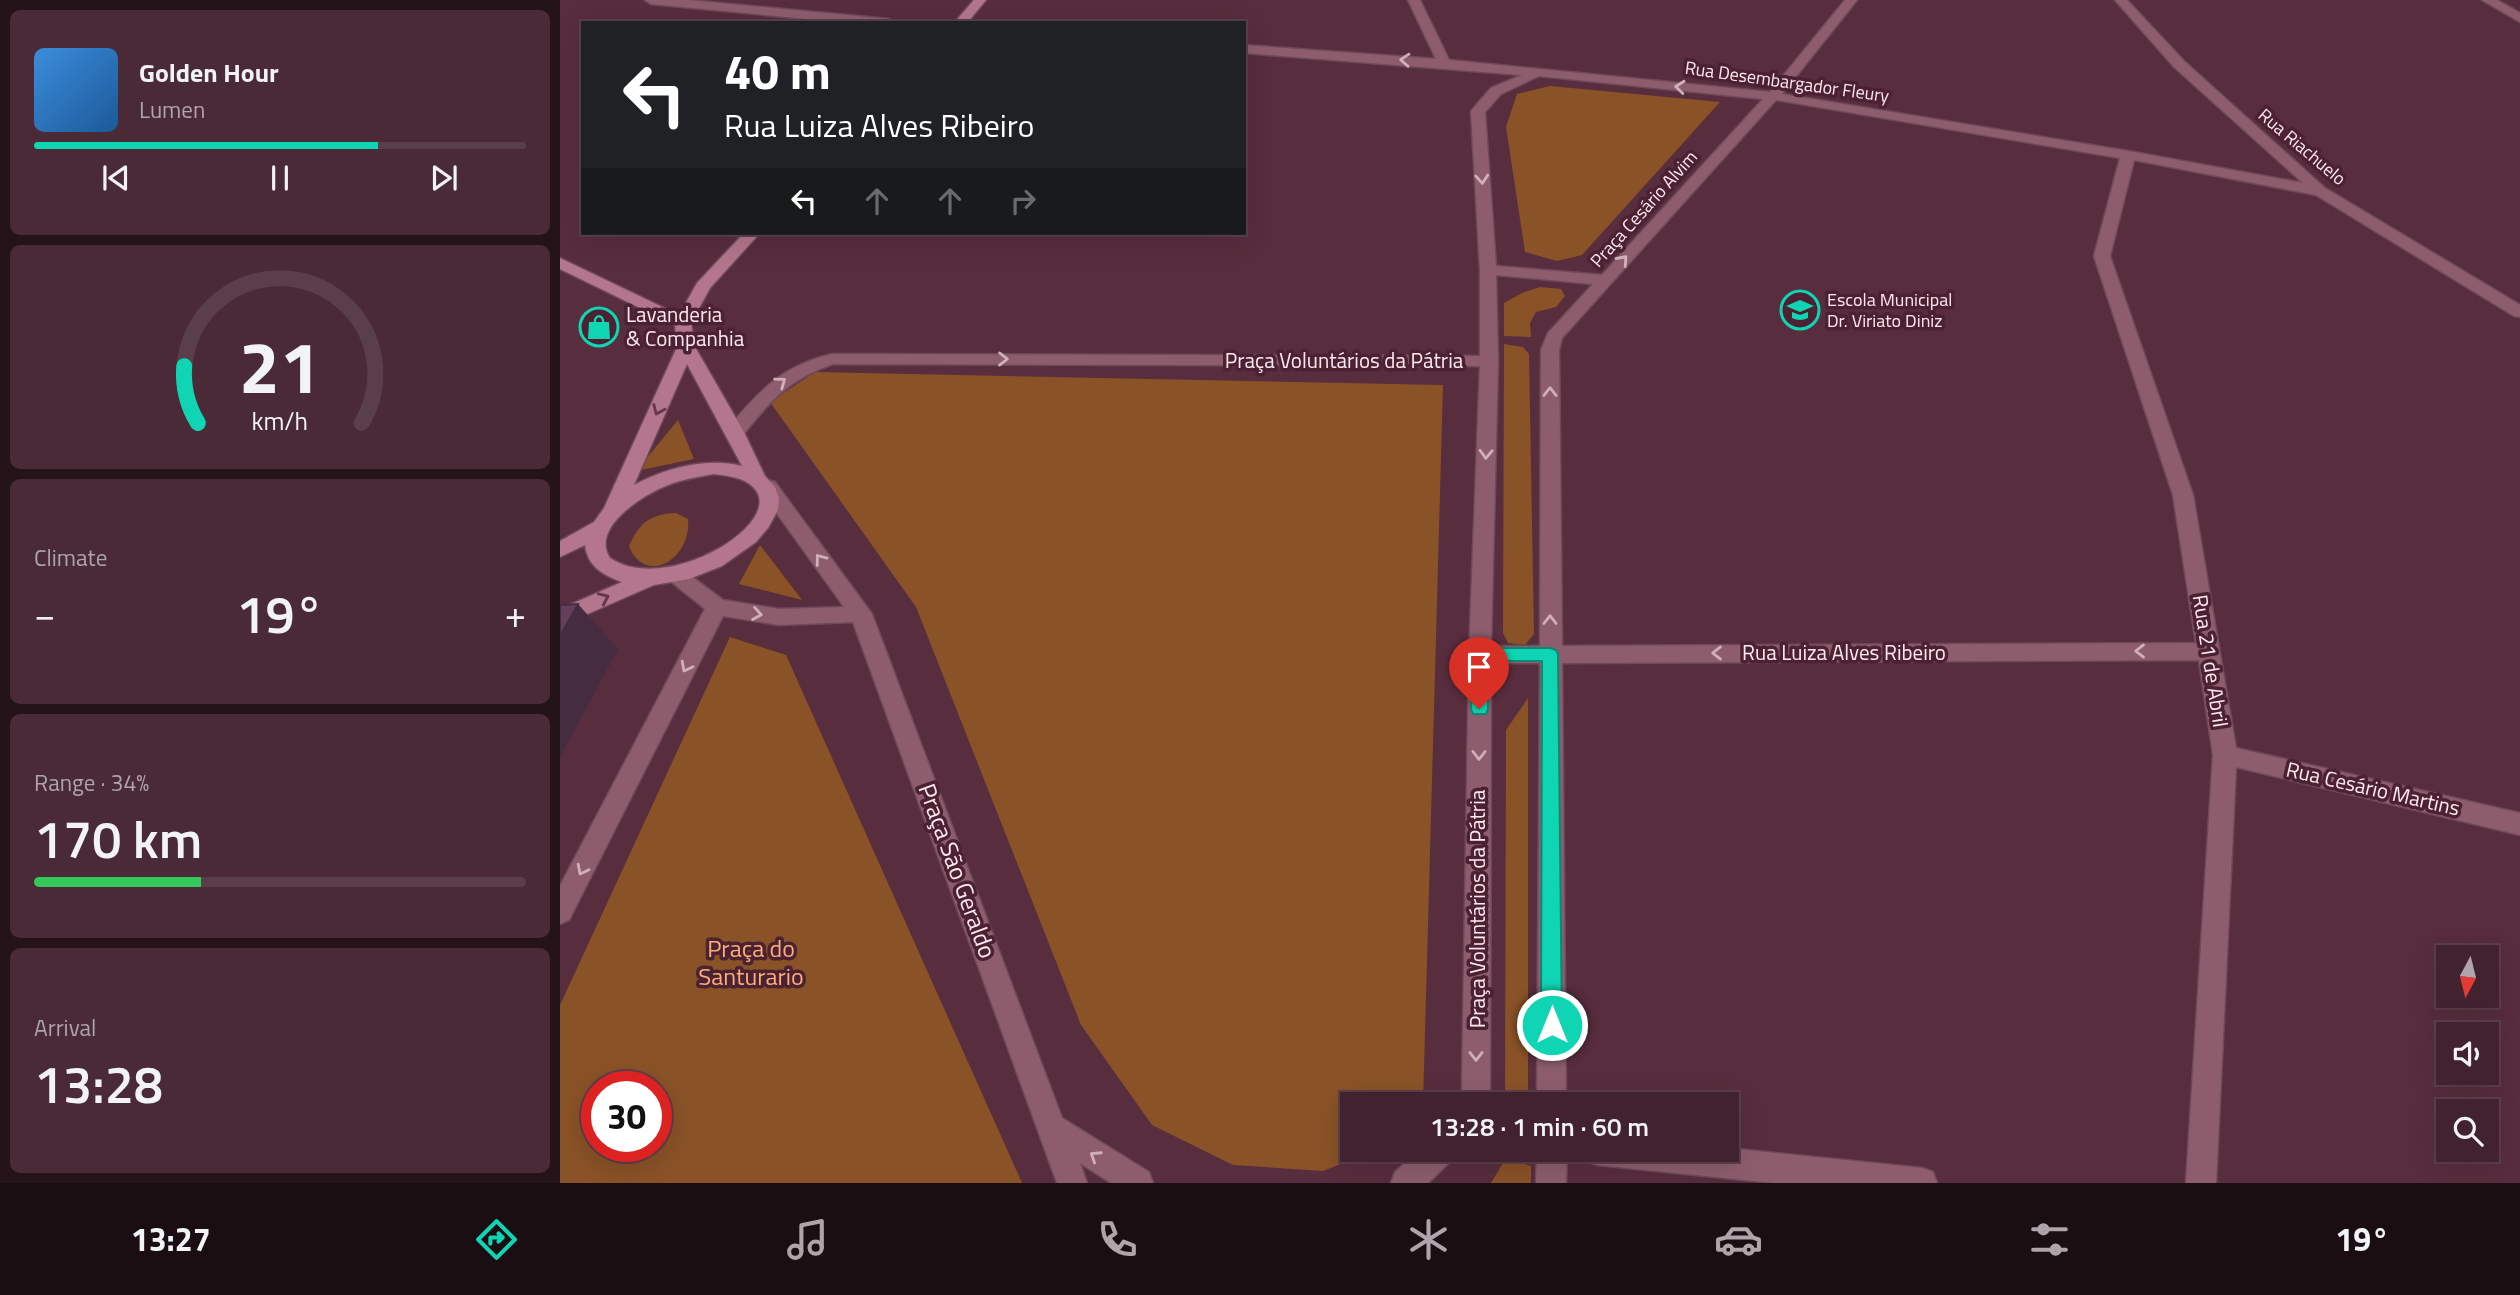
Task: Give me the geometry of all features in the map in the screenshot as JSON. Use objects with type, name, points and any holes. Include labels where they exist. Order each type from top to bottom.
[{"type":"main road","points":[[962,21],[980,0]]},
{"type":"main road","points":[[686,348],[613,510],[600,527],[595,543],[597,558],[607,570],[625,576],[648,579],[676,575],[705,566],[751,536],[764,519],[771,502],[735,432],[686,348],[683,323],[703,286],[750,235]]},
{"type":"main road","points":[[560,263],[683,323]]},
{"type":"main road","points":[[613,510],[634,494],[660,480],[687,471],[738,469],[762,482]]},
{"type":"main road","points":[[560,550],[600,527]]},
{"type":"main road","points":[[560,618],[648,579]]},
{"type":"street","points":[[650,0],[869,21]]},
{"type":"street","points":[[1414,0],[1444,63]]},
{"type":"street","name":"Praça Cesário Alvim","points":[[1550,654],[1550,350],[1554,337],[1773,96],[1851,0]]},
{"type":"street","name":"Rua Riachuelo","points":[[2121,0],[2179,64],[2320,191],[2520,312]]},
{"type":"street","points":[[2487,0],[2520,18]]},
{"type":"street","name":"Rua Desembargador Fleury","points":[[1246,49],[1444,63],[1773,96],[2128,155],[2320,191]]},
{"type":"street","points":[[1489,361],[1488,270],[1478,111],[1496,91],[1538,72]]},
{"type":"street","name":"Rua 21 de Abril","points":[[2128,155],[2102,256],[2183,495],[2225,755],[2201,1183]]},
{"type":"street","points":[[1488,270],[1605,280]]},
{"type":"street","name":"Praça Voluntários da Pátria","points":[[735,432],[775,384],[804,367],[832,359],[1489,361],[1480,655],[1475,1092]]},
{"type":"street","name":"Praça São Geraldo","points":[[762,482],[861,614],[1072,1183]]},
{"type":"street","points":[[676,575],[717,607],[779,617],[861,614]]},
{"type":"street","points":[[560,912],[717,607]]},
{"type":"street","name":"Rua Luiza Alves Ribeiro","points":[[1480,655],[2208,651]]},
{"type":"street","points":[[1550,654],[1552,1092]]},
{"type":"street","name":"Rua Cesário Martins","points":[[2225,755],[2520,824]]},
{"type":"street","points":[[1052,1128],[1138,1183]]},
{"type":"street","points":[[1406,1183],[1428,1162]]},
{"type":"street","points":[[1551,1183],[1552,1162]]},
{"type":"street","points":[[1715,1162],[1922,1183]]},
{"type":"green space","points":[[1550,86],[1720,102],[1582,255],[1557,261],[1525,252],[1506,127],[1517,94]]},
{"type":"green space","points":[[1540,287],[1561,289],[1565,296],[1556,307],[1536,312],[1530,323],[1531,337],[1504,336],[1504,303]]},
{"type":"green space","points":[[1504,344],[1523,347],[1529,354],[1534,634],[1525,645],[1508,643],[1503,633]]},
{"type":"green space","points":[[815,372],[1443,385],[1423,1092],[1340,1092],[1340,1162],[1346,1162],[1323,1171],[1233,1165],[1152,1125],[1081,1025],[916,607],[770,402]]},
{"type":"green space","points":[[678,420],[694,459],[636,471]]},
{"type":"green space","points":[[676,513],[688,519],[683,546],[675,556],[656,566],[646,565],[636,558],[629,546],[641,526],[659,515]]},
{"type":"green space","points":[[760,545],[802,600],[739,584]]},
{"type":"green space","name":"Praça do Santurario","points":[[730,637],[786,655],[1022,1183],[560,1183],[560,1005]]},
{"type":"green space","points":[[1528,698],[1528,1092],[1505,1092],[1506,730]]},
{"type":"green space","points":[[1504,1162],[1518,1162],[1531,1166],[1531,1183],[1491,1183]]},
{"type":"building","points":[[578,604],[560,636],[560,605]]},
{"type":"place","name":"Escola Municipal Dr. Viriato Diniz","points":[[1800,310]]},
{"type":"place","name":"Lavanderia & Companhia","points":[[599,327]]},
{"type":"route","points":[[1479,709],[1480,655],[1550,654],[1552,1025]]}]
